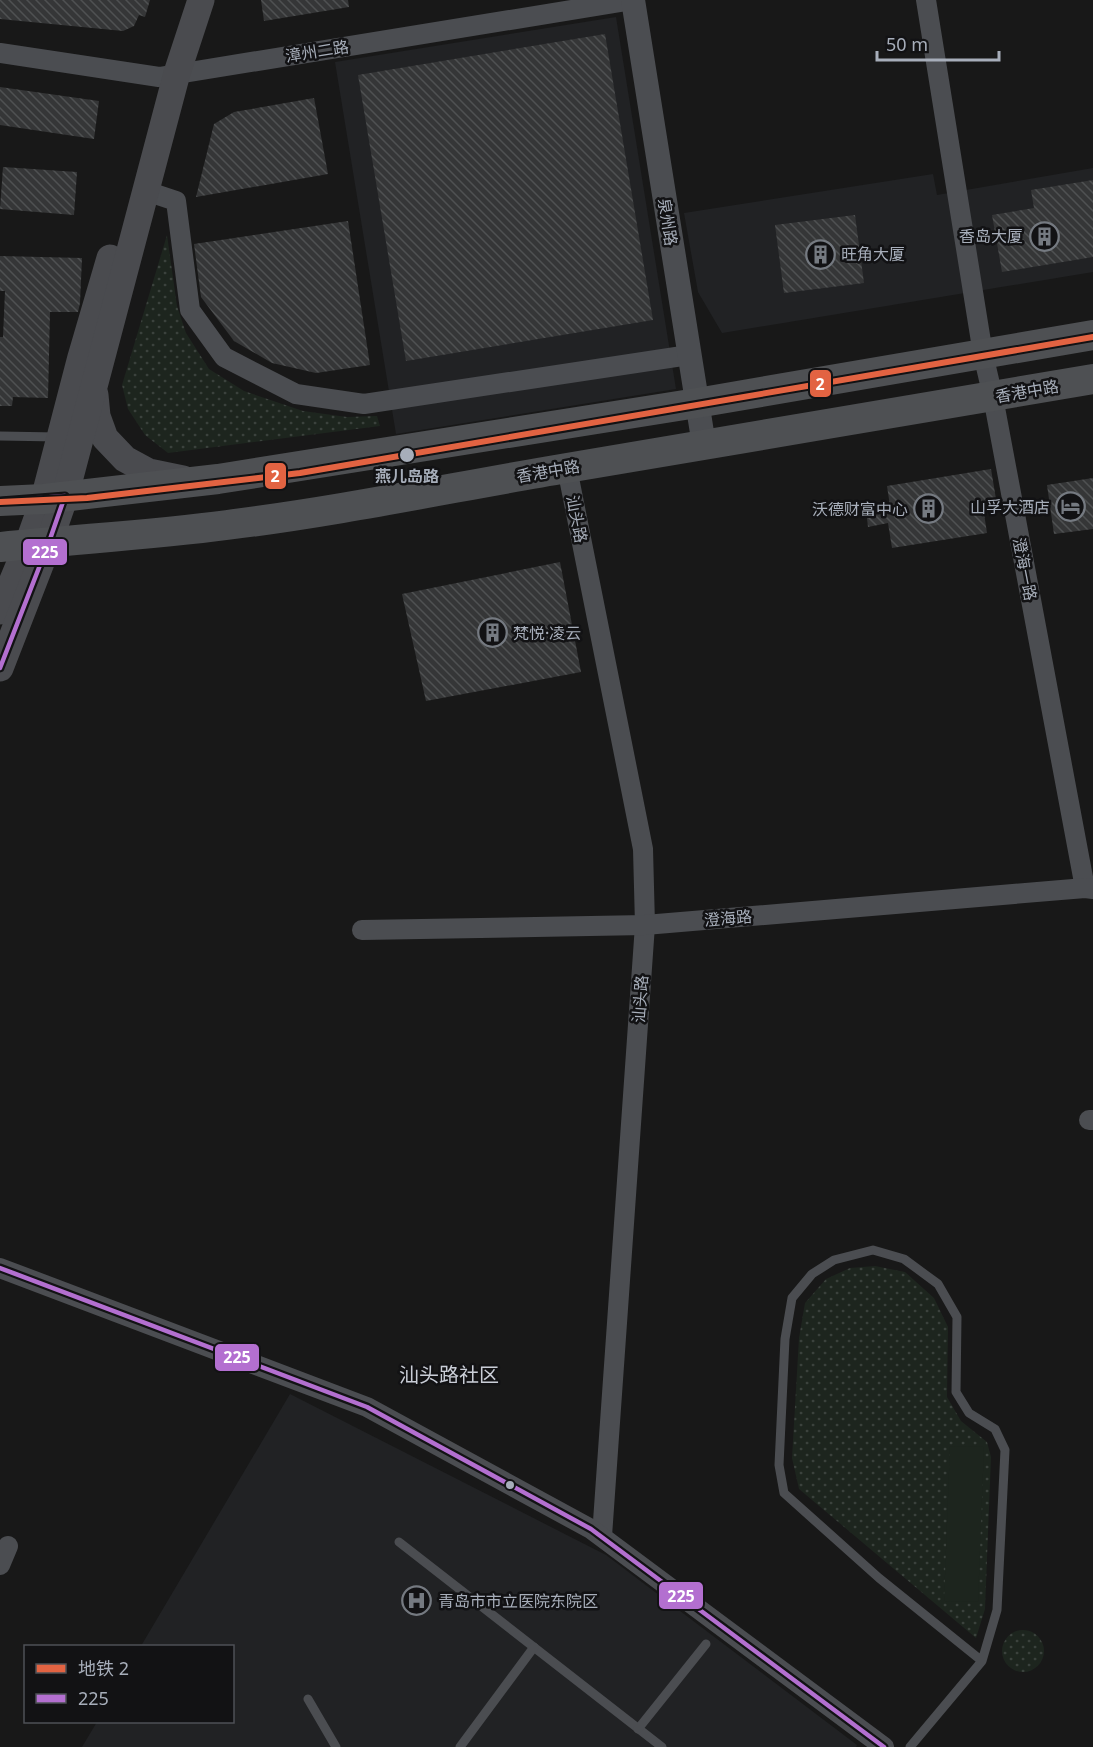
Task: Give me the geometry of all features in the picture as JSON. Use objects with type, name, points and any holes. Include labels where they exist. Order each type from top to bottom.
[{"type":"main road","points":[[0,611],[26,544],[54,498],[94,388],[146,191],[184,0]]},
{"type":"main road","points":[[54,498],[60,438],[168,75],[201,0]]},
{"type":"main road","points":[[0,501],[54,498],[241,475],[697,403],[1093,335]]},
{"type":"main road","name":"香港中路","points":[[26,544],[113,538],[229,525],[1093,379]]},
{"type":"main road","points":[[94,388],[97,416],[105,438],[125,459],[149,472],[193,481]]},
{"type":"main road","points":[[0,668],[26,544]]},
{"type":"street","name":"漳州二路","points":[[0,53],[168,75],[633,0]]},
{"type":"street","name":"泉州路","points":[[633,0],[704,445]]},
{"type":"street","name":"澄海一路","points":[[926,0],[983,354],[1089,889]]},
{"type":"street","points":[[146,191],[176,201],[190,310],[224,357],[296,394],[364,404],[690,355]]},
{"type":"street","name":"汕头路","points":[[567,468],[643,849],[645,925],[602,1536]]},
{"type":"street","name":"澄海路","points":[[362,930],[645,925],[1089,889]]},
{"type":"street","points":[[0,1268],[367,1407],[591,1528],[884,1747]]},
{"type":"street","points":[[0,1565],[8,1546]]},
{"type":"lane","points":[[0,436],[60,438]]},
{"type":"lane","points":[[910,1747],[982,1661],[997,1610],[1005,1450],[995,1429],[969,1413],[956,1392],[957,1317],[938,1284],[904,1259],[873,1250],[834,1260],[812,1274],[792,1298],[785,1340],[779,1465],[784,1492],[879,1578],[982,1661]]},
{"type":"lane","points":[[399,1542],[662,1747]]},
{"type":"lane","points":[[638,1729],[706,1644]]},
{"type":"lane","points":[[460,1747],[534,1647]]},
{"type":"lane","points":[[308,1698],[336,1747]]},
{"type":"shaded area","points":[[616,17],[676,389],[396,434],[335,62]]},
{"type":"shaded area","points":[[1093,168],[1093,272],[722,333],[698,292],[684,213],[933,174],[937,195]]},
{"type":"shaded area","points":[[167,235],[177,306],[186,333],[209,369],[244,391],[303,411],[347,417],[377,416],[380,426],[168,453],[145,435],[128,409],[122,385]]},
{"type":"shaded area","points":[[875,1266],[905,1272],[934,1298],[948,1327],[947,1397],[961,1421],[987,1442],[991,1457],[985,1609],[976,1638],[799,1489],[792,1458],[799,1338],[805,1303],[826,1279],[850,1268]]},
{"type":"shaded area","name":"青岛市市立医院东院区","points":[[290,1394],[606,1555],[857,1745],[856,1747],[82,1747],[96,1723],[234,1723],[234,1645],[142,1645]]},
{"type":"shaded area","points":[[950,1446],[984,1447],[978,1602],[944,1601]]},
{"type":"shaded area","points":[[1023,1630],[1031,1631],[1038,1636],[1043,1643],[1043,1659],[1038,1666],[1031,1671],[1023,1672],[1015,1671],[1008,1666],[1003,1659],[1002,1651],[1003,1643],[1008,1636],[1015,1631]]},
{"type":"building","points":[[0,0],[150,0],[145,17],[139,15],[134,26],[123,31],[0,19]]},
{"type":"building","points":[[261,0],[348,0],[349,7],[264,21]]},
{"type":"building","points":[[605,34],[653,320],[406,361],[358,75]]},
{"type":"building","points":[[0,87],[99,101],[94,139],[0,125]]},
{"type":"building","points":[[314,98],[328,174],[196,197],[214,124],[234,112]]},
{"type":"building","points":[[3,167],[77,172],[74,215],[0,209]]},
{"type":"building","name":"香岛大厦","points":[[1093,180],[1093,257],[1002,272],[992,215],[1034,208],[1031,190]]},
{"type":"building","name":"旺角大厦","points":[[855,215],[864,283],[784,293],[775,225]]},
{"type":"building","points":[[348,221],[370,365],[316,373],[272,363],[234,341],[201,297],[194,244]]},
{"type":"building","points":[[0,256],[82,258],[78,312],[50,312],[48,398],[13,397],[12,406],[0,406],[0,337],[3,337],[5,291],[0,291]]},
{"type":"building","name":"沃德财富中心","points":[[991,469],[997,505],[983,507],[987,533],[892,548],[888,523],[868,527],[866,510],[890,506],[887,486]]},
{"type":"building","name":"山孚大酒店","points":[[1093,478],[1093,529],[1054,534],[1047,485]]},
{"type":"building","name":"梵悦·凌云","points":[[560,562],[581,672],[426,701],[402,594]]},
{"type":"metro line","name":"2","points":[[0,502],[87,498],[300,473],[1093,337]]},
{"type":"transit line","name":"225","points":[[0,501],[65,496],[0,668]]},
{"type":"transit line","name":"225","points":[[0,1268],[367,1407],[591,1529],[884,1747]]},
{"type":"place","name":"香岛大厦","points":[[1044,236]]},
{"type":"place","name":"旺角大厦","points":[[820,254]]},
{"type":"place","name":"燕儿岛路","points":[[407,455]]},
{"type":"place","name":"山孚大酒店","points":[[1071,507]]},
{"type":"place","name":"沃德财富中心","points":[[929,509]]},
{"type":"place","name":"梵悦·凌云","points":[[492,633]]},
{"type":"place","name":"青岛市市立医院东院区","points":[[417,1601]]},
{"type":"district","name":"汕头路社区","points":[[449,1374]]}]
